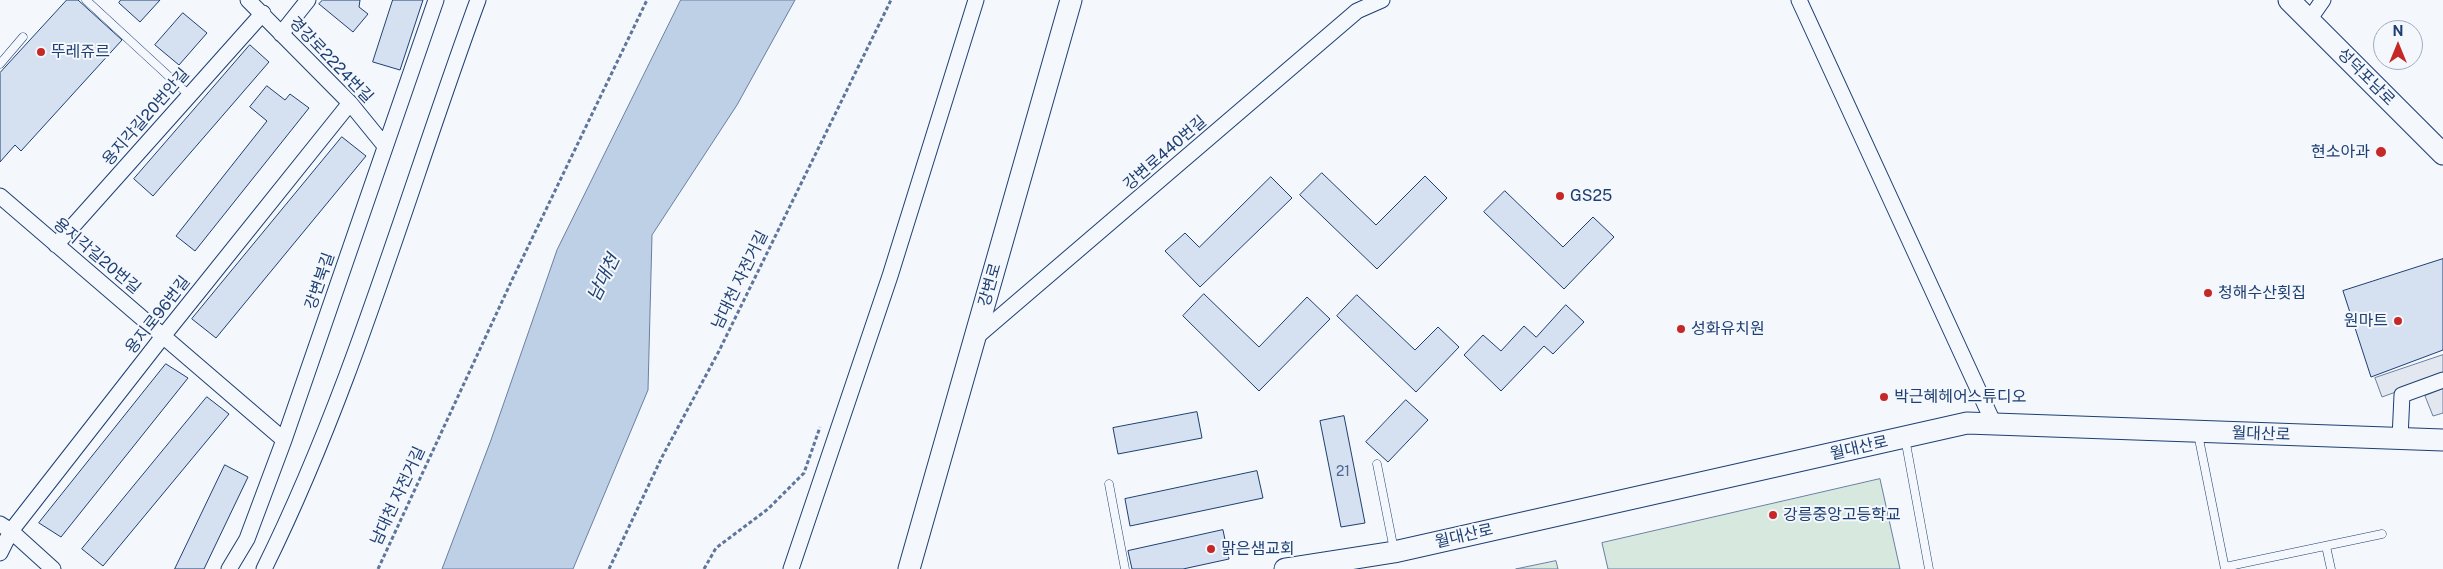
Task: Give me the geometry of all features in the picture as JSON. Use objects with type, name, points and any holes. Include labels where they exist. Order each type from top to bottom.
[{"type":"street","name":"경강로2224번길","points":[[248,0],[263,13],[350,103],[385,146]]},
{"type":"street","points":[[282,34],[308,0]]},
{"type":"street","name":"강변북길","points":[[229,569],[247,539],[284,440],[436,0]]},
{"type":"street","points":[[264,569],[296,504],[359,347],[437,113],[478,0]]},
{"type":"street","points":[[791,569],[890,276],[976,0]]},
{"type":"street","name":"강변로","points":[[909,569],[1071,0]]},
{"type":"street","name":"강변로440번길","points":[[974,339],[1357,11],[1382,0]]},
{"type":"street","points":[[1799,0],[1994,424]]},
{"type":"street","name":"성덕포남로","points":[[2289,0],[2443,154]]},
{"type":"street","points":[[2309,20],[2323,0]]},
{"type":"street","name":"용지각길20번안길","points":[[56,245],[263,13]]},
{"type":"street","name":"용지로96번길","points":[[0,553],[6,527],[164,335],[350,103]]},
{"type":"street","name":"용지각길20번길","points":[[0,196],[284,440]]},
{"type":"street","points":[[2400,438],[2402,395],[2443,380]]},
{"type":"street","name":"월대산로","points":[[1285,569],[1394,552],[1967,424],[2443,440]]},
{"type":"street","points":[[6,527],[53,569]]},
{"type":"lane","points":[[86,0],[189,94]]},
{"type":"lane","points":[[0,64],[23,37]]},
{"type":"lane","points":[[2198,432],[2225,568],[2382,534]]},
{"type":"lane","points":[[1905,437],[1929,569]]},
{"type":"lane","points":[[1377,464],[1394,552]]},
{"type":"lane","points":[[1108,484],[1125,569]]},
{"type":"lane","points":[[2326,546],[2331,569]]},
{"type":"path","name":"남대천 자전거길","points":[[378,569],[508,289],[647,0]]},
{"type":"path","name":"남대천 자전거길","points":[[609,569],[662,457],[719,351],[891,0]]},
{"type":"path","points":[[704,569],[716,548],[768,509],[804,474],[823,418]]},
{"type":"shaded area","points":[[2443,355],[2443,375],[2382,397],[2375,378]]},
{"type":"shaded area","points":[[2443,389],[2443,413],[2433,416],[2425,396]]},
{"type":"shaded area","name":"강릉중앙고등학교","points":[[1880,479],[1900,569],[1608,569],[1602,543]]},
{"type":"shaded area","points":[[1556,561],[1558,569],[1516,569]]},
{"type":"water","name":"남대천","points":[[681,0],[795,0],[737,105],[652,235],[648,390],[573,569],[442,569],[491,440],[557,250]]},
{"type":"building","points":[[67,0],[78,0],[122,40],[21,151],[15,145],[0,162],[0,73]]},
{"type":"building","points":[[121,0],[160,0],[140,22],[119,3]]},
{"type":"building","points":[[323,0],[360,0],[359,7],[368,14],[353,32],[319,4]]},
{"type":"building","points":[[393,0],[423,0],[400,70],[373,62]]},
{"type":"building","points":[[183,13],[207,33],[179,65],[155,45]]},
{"type":"building","points":[[250,45],[269,62],[153,196],[134,179]]},
{"type":"building","points":[[267,86],[285,100],[290,94],[309,108],[195,251],[176,236],[267,121],[250,107]]},
{"type":"building","points":[[342,137],[366,156],[216,338],[192,319]]},
{"type":"building","points":[[1322,173],[1376,225],[1425,176],[1447,198],[1377,269],[1300,195]]},
{"type":"building","points":[[1271,177],[1292,198],[1200,287],[1165,251],[1185,233],[1199,247]]},
{"type":"building","points":[[1505,191],[1563,247],[1593,217],[1614,237],[1564,289],[1484,212]]},
{"type":"building","name":"원마트","points":[[2443,259],[2443,350],[2371,377],[2343,291]]},
{"type":"building","points":[[1204,294],[1259,347],[1307,297],[1330,319],[1259,391],[1183,316]]},
{"type":"building","points":[[1357,295],[1415,350],[1438,327],[1459,347],[1416,392],[1337,316]]},
{"type":"building","points":[[1566,305],[1584,322],[1553,354],[1544,346],[1501,391],[1464,355],[1483,335],[1501,351],[1524,326],[1536,337]]},
{"type":"building","points":[[166,364],[188,378],[61,537],[39,523]]},
{"type":"building","points":[[207,397],[229,414],[103,566],[82,549]]},
{"type":"building","points":[[1406,400],[1428,420],[1388,462],[1366,442]]},
{"type":"building","points":[[1197,412],[1202,438],[1118,454],[1113,428]]},
{"type":"building","points":[[1344,416],[1365,523],[1341,527],[1320,421]]},
{"type":"building","points":[[225,465],[248,477],[204,569],[175,569]]},
{"type":"building","points":[[1257,471],[1263,498],[1130,526],[1125,499]]},
{"type":"building","points":[[1223,530],[1229,559],[1183,569],[1132,569],[1128,551]]},
{"type":"place","name":"뚜레쥬르","points":[[41,52]]},
{"type":"place","name":"현소아과","points":[[2381,152]]},
{"type":"place","name":"GS25","points":[[1560,196]]},
{"type":"place","name":"청해수산횟집","points":[[2208,293]]},
{"type":"place","name":"원마트","points":[[2398,321]]},
{"type":"place","name":"성화유치원","points":[[1681,329]]},
{"type":"place","name":"박근혜헤어스튜디오","points":[[1884,397]]},
{"type":"place","name":"강릉중앙고등학교","points":[[1773,515]]},
{"type":"place","name":"맑은샘교회","points":[[1211,549]]}]
